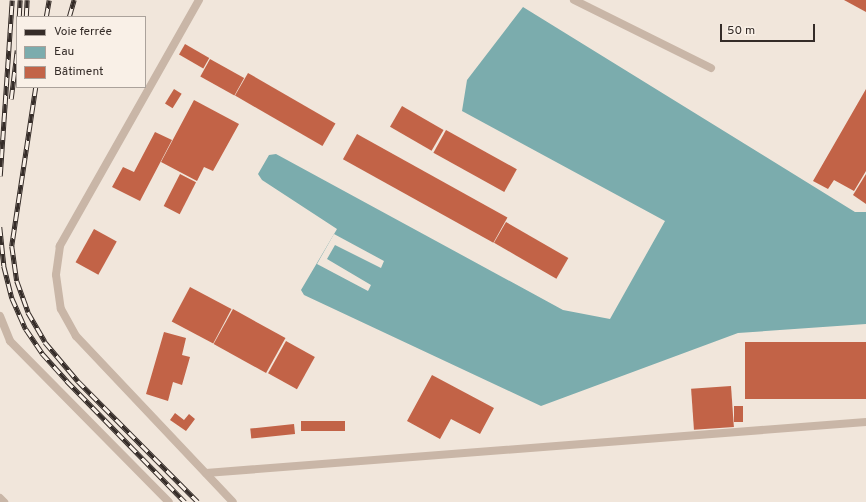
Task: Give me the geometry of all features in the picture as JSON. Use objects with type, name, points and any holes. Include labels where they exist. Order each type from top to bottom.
[{"type":"lane","points":[[199,0],[60,246],[56,275],[61,309],[76,336],[234,502]]},
{"type":"lane","points":[[574,0],[711,68]]},
{"type":"lane","points":[[0,316],[10,341],[169,502]]},
{"type":"lane","points":[[206,472],[866,422]]},
{"type":"lane","points":[[0,498],[4,502]]},
{"type":"water","points":[[523,7],[855,212],[866,212],[866,324],[738,333],[541,406],[304,295],[301,290],[337,229],[262,180],[258,174],[269,155],[276,154],[563,310],[610,319],[665,221],[462,111],[467,80]]},
{"type":"pier","points":[[334,234],[384,261],[381,268],[335,245],[327,259],[371,285],[368,291],[317,264]]},
{"type":"building","points":[[844,0],[866,0],[866,12]]},
{"type":"building","points":[[185,44],[209,58],[203,68],[179,54]]},
{"type":"building","points":[[210,59],[244,78],[234,95],[200,76]]},
{"type":"building","points":[[248,73],[335,124],[322,146],[235,96]]},
{"type":"building","points":[[174,89],[182,94],[173,108],[165,103]]},
{"type":"building","points":[[866,89],[866,171],[854,191],[834,180],[828,189],[813,181]]},
{"type":"building","points":[[194,100],[239,124],[213,171],[204,167],[197,181],[161,162]]},
{"type":"building","points":[[402,106],[444,130],[432,151],[390,127]]},
{"type":"building","points":[[446,130],[517,169],[504,192],[433,153]]},
{"type":"building","points":[[155,132],[172,140],[140,201],[112,187],[123,167],[134,172]]},
{"type":"building","points":[[357,134],[507,217],[493,243],[343,159]]},
{"type":"building","points":[[180,174],[196,182],[180,214],[164,206]]},
{"type":"building","points":[[866,174],[866,204],[853,195]]},
{"type":"building","points":[[506,222],[568,258],[556,279],[494,243]]},
{"type":"building","points":[[94,229],[117,242],[98,275],[76,262]]},
{"type":"building","points":[[190,287],[231,309],[213,344],[172,321]]},
{"type":"building","points":[[233,309],[285,338],[266,373],[214,344]]},
{"type":"building","points":[[164,332],[186,338],[182,355],[190,357],[182,385],[173,382],[168,401],[146,394]]},
{"type":"building","points":[[286,341],[315,357],[297,389],[268,373]]},
{"type":"building","points":[[745,342],[866,342],[866,399],[745,399]]},
{"type":"building","points":[[432,375],[494,408],[480,434],[451,419],[440,439],[407,421]]},
{"type":"building","points":[[731,386],[734,427],[694,430],[691,389]]},
{"type":"building","points":[[734,406],[743,406],[743,422],[734,422]]},
{"type":"building","points":[[175,413],[184,420],[189,414],[195,419],[186,431],[170,420]]},
{"type":"building","points":[[301,421],[345,421],[345,431],[301,431]]},
{"type":"building","points":[[294,424],[295,434],[251,439],[250,429]]},
{"type":"railway","points":[[0,176],[12,0]]},
{"type":"railway","points":[[19,16],[20,0]]},
{"type":"railway","points":[[26,16],[27,0]]},
{"type":"railway","points":[[46,16],[49,0]]},
{"type":"railway","points":[[69,16],[74,0]]},
{"type":"railway","points":[[11,99],[16,58]]},
{"type":"railway","points":[[36,88],[12,246],[17,281],[28,312],[45,342],[78,381],[198,502]]},
{"type":"railway","points":[[0,227],[4,266],[12,298],[26,329],[42,353],[67,381],[185,502]]}]
